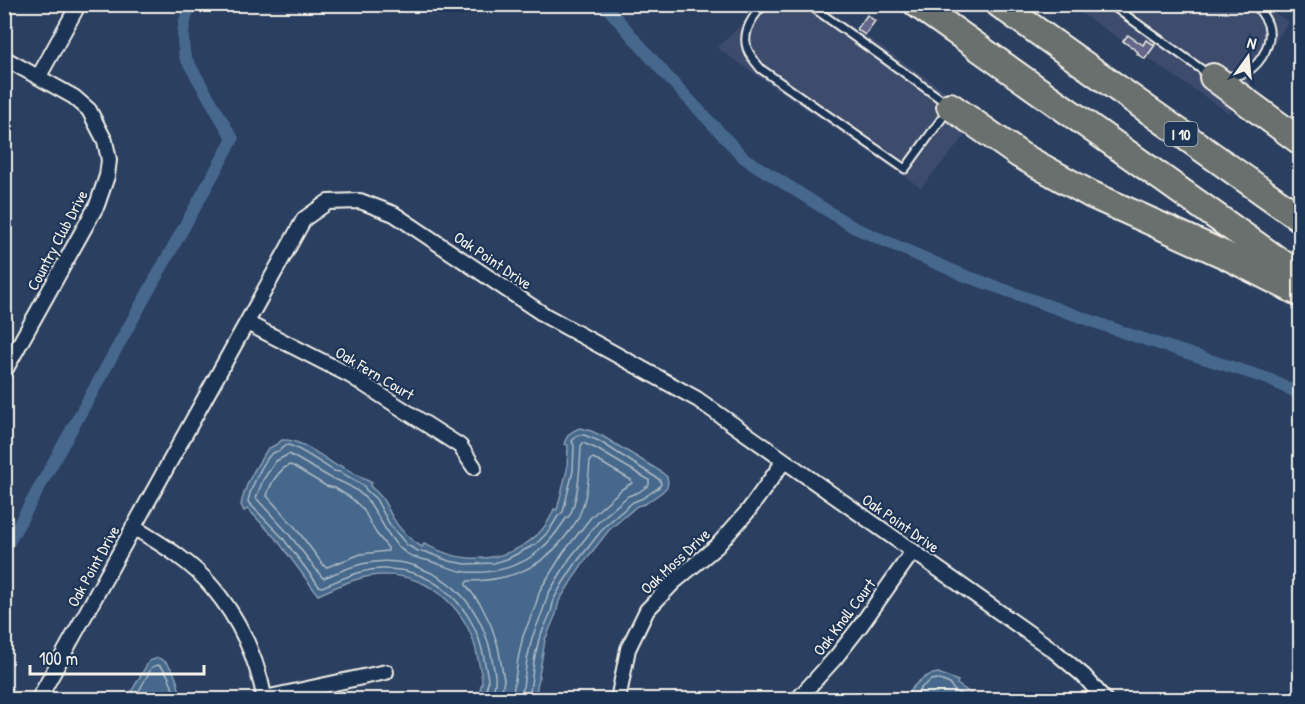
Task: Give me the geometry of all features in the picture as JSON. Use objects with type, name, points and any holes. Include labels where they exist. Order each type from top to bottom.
[{"type":"highway","points":[[917,4],[1300,276]]},
{"type":"highway","name":"I 10","points":[[999,4],[1300,218]]},
{"type":"highway","points":[[1213,77],[1300,141]]},
{"type":"highway","points":[[950,106],[1020,155],[1090,194],[1235,260],[1300,293]]},
{"type":"street","points":[[39,76],[76,9]]},
{"type":"street","name":"Country Club Drive","points":[[4,58],[74,97],[89,110],[105,141],[109,160],[107,176],[97,205],[4,372]]},
{"type":"street","name":"Oak Point Drive","points":[[38,699],[304,219],[328,202],[360,201],[394,214],[546,316],[697,399],[1053,650],[1084,676],[1105,699]]},
{"type":"street","name":"Oak Fern Court","points":[[247,323],[351,376],[460,446],[474,467]]},
{"type":"street","name":"Oak Moss Drive","points":[[618,699],[628,649],[647,610],[675,581],[717,546],[748,511],[784,461]]},
{"type":"street","points":[[133,527],[165,547],[213,587],[248,642],[265,699],[386,672]]},
{"type":"street","name":"Oak Knoll Court","points":[[797,699],[836,657],[861,625],[913,550]]},
{"type":"lane","points":[[766,4],[752,19],[746,34],[747,47],[761,69],[905,170],[950,106],[808,4]]},
{"type":"lane","points":[[1110,4],[1213,77],[1240,75],[1260,60],[1268,43],[1268,24],[1255,4]]},
{"type":"shaded area","points":[[762,5],[820,5],[982,116],[921,188],[717,48]]},
{"type":"shaded area","points":[[1069,5],[1263,5],[1288,22],[1229,113]]},
{"type":"water","points":[[577,429],[591,431],[602,436],[667,477],[667,487],[662,492],[645,504],[637,506],[609,530],[581,566],[559,601],[545,640],[535,699],[477,699],[482,676],[474,642],[467,626],[446,599],[417,581],[401,576],[374,575],[318,595],[278,541],[248,509],[244,511],[241,505],[251,476],[267,450],[282,440],[296,442],[311,449],[337,466],[372,483],[370,486],[381,497],[399,527],[409,538],[422,547],[424,544],[451,555],[468,558],[507,553],[531,540],[540,531],[554,509],[557,510],[567,470],[568,445],[564,444],[566,438]]},
{"type":"water","points":[[158,658],[172,669],[181,699],[127,699],[149,661]]},
{"type":"water","points":[[938,673],[958,681],[957,684],[979,699],[903,699],[922,679]]},
{"type":"building","points":[[867,15],[875,21],[865,35],[857,29]]},
{"type":"building","points":[[1128,35],[1143,45],[1146,40],[1155,45],[1145,59],[1123,41]]},
{"type":"waterway","points":[[4,551],[233,139],[185,57],[183,30],[190,4]]},
{"type":"waterway","points":[[604,4],[666,75],[744,158],[853,227],[963,275],[1128,334],[1266,378],[1300,394]]}]
